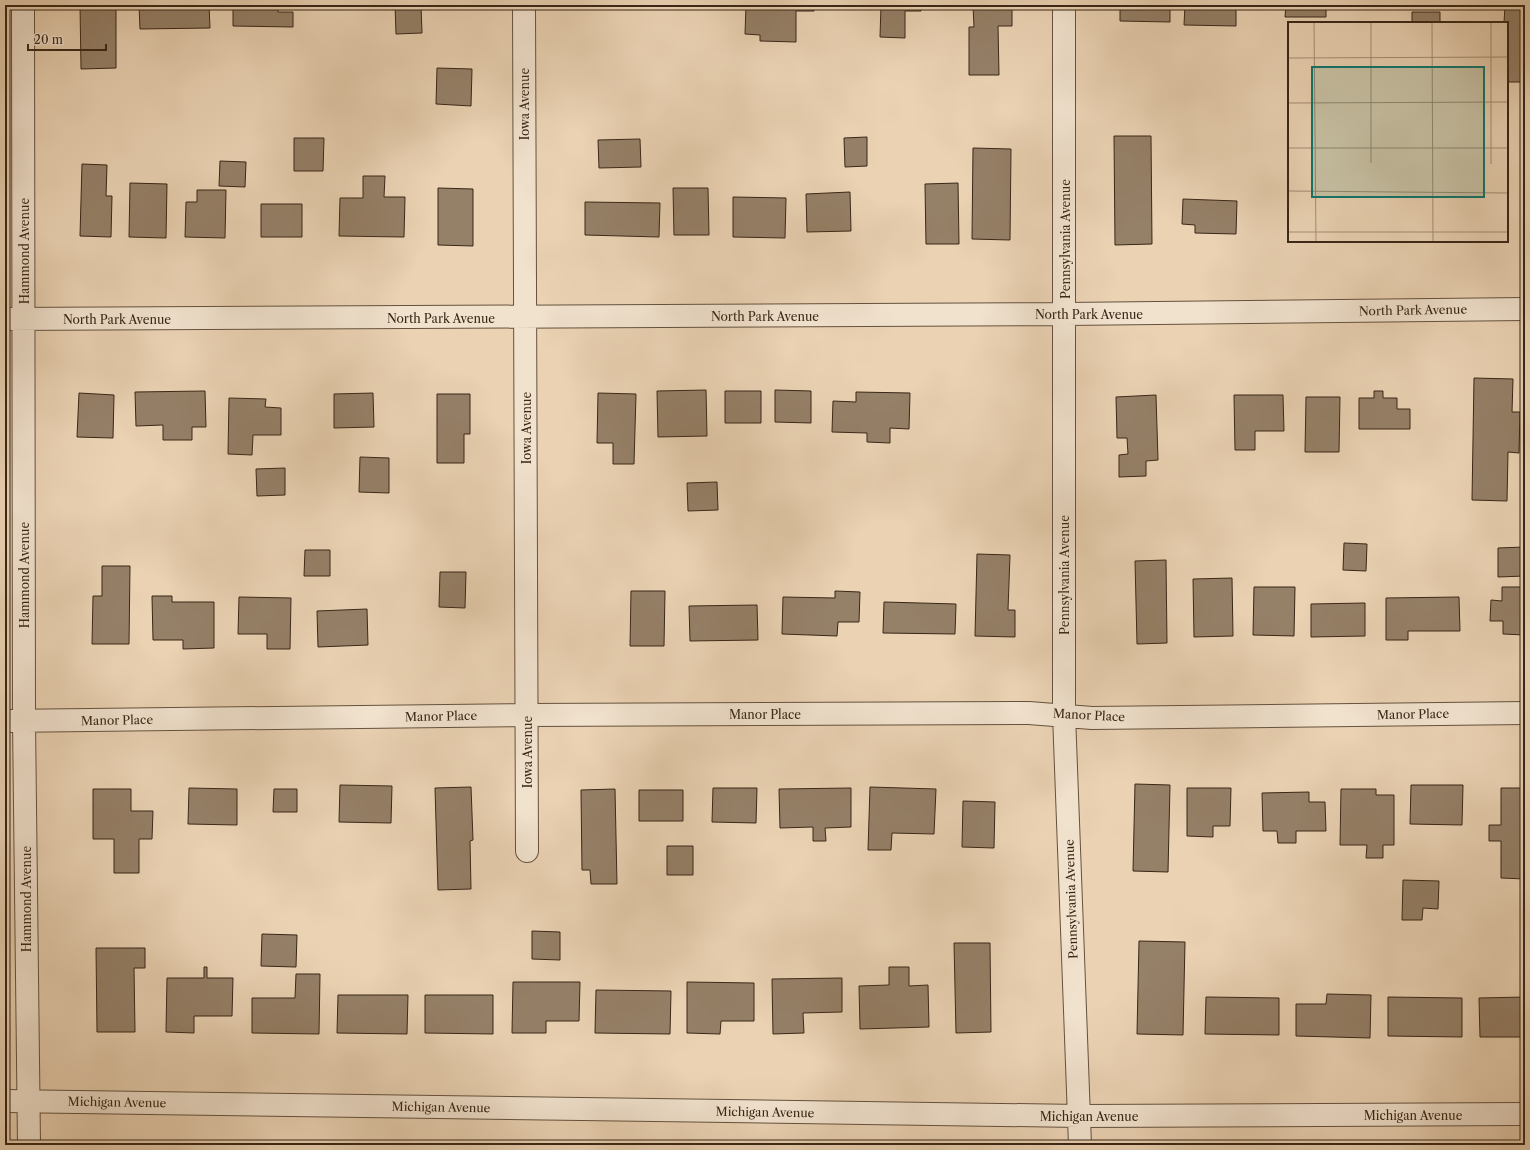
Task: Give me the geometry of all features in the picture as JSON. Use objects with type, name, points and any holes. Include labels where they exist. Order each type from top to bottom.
[{"type":"street","name":"Hammond Avenue","points":[[23,5],[14,319],[14,721],[29,1145]]},
{"type":"street","name":"Iowa Avenue","points":[[524,5],[527,851]]},
{"type":"street","name":"Pennsylvania Avenue","points":[[1064,5],[1064,714],[1080,1145]]},
{"type":"street","name":"North Park Avenue","points":[[14,319],[1065,314],[1525,309]]},
{"type":"street","name":"Manor Place","points":[[14,721],[527,715],[1064,714],[1092,718],[1525,713]]},
{"type":"street","name":"Michigan Avenue","points":[[5,1101],[1080,1116],[1525,1114]]},
{"type":"building","points":[[80,5],[116,5],[116,68],[81,69]]},
{"type":"building","points":[[139,5],[209,5],[210,28],[140,29]]},
{"type":"building","points":[[233,5],[278,5],[278,12],[293,12],[293,27],[233,26]]},
{"type":"building","points":[[395,5],[421,5],[422,33],[396,34]]},
{"type":"building","points":[[746,5],[814,5],[814,11],[796,11],[796,42],[760,41],[760,35],[745,34]]},
{"type":"building","points":[[881,5],[921,5],[921,11],[905,11],[905,38],[880,37]]},
{"type":"building","points":[[973,5],[1012,5],[1012,26],[998,26],[999,75],[969,75],[969,27],[974,27]]},
{"type":"building","points":[[1120,5],[1170,5],[1170,22],[1120,21]]},
{"type":"building","points":[[1185,5],[1236,5],[1236,26],[1184,25]]},
{"type":"building","points":[[1286,5],[1326,5],[1326,17],[1285,17]]},
{"type":"building","points":[[1505,5],[1525,5],[1525,82],[1508,82],[1508,22],[1504,22]]},
{"type":"building","points":[[1412,12],[1440,12],[1440,22],[1412,22]]},
{"type":"building","points":[[437,68],[472,69],[471,106],[436,104]]},
{"type":"building","points":[[1114,136],[1151,136],[1152,244],[1115,245]]},
{"type":"building","points":[[867,137],[867,166],[845,167],[844,138]]},
{"type":"building","points":[[294,138],[324,138],[323,171],[294,171]]},
{"type":"building","points":[[640,139],[641,167],[599,168],[598,140]]},
{"type":"building","points":[[973,148],[1011,149],[1010,240],[972,239]]},
{"type":"building","points":[[220,161],[246,162],[245,187],[219,186]]},
{"type":"building","points":[[82,164],[107,165],[106,196],[112,196],[111,237],[80,236]]},
{"type":"building","points":[[363,176],[385,176],[384,197],[405,197],[404,237],[339,236],[340,198],[363,198]]},
{"type":"building","points":[[130,183],[167,184],[166,238],[129,237]]},
{"type":"building","points":[[958,183],[959,244],[926,244],[925,184]]},
{"type":"building","points":[[438,188],[473,189],[473,246],[438,245]]},
{"type":"building","points":[[673,188],[708,188],[709,235],[674,235]]},
{"type":"building","points":[[197,190],[226,190],[225,238],[185,237],[186,202],[197,202]]},
{"type":"building","points":[[850,192],[851,231],[807,232],[806,194]]},
{"type":"building","points":[[733,197],[786,198],[785,238],[733,237]]},
{"type":"building","points":[[1183,199],[1237,201],[1236,234],[1195,233],[1195,225],[1182,224]]},
{"type":"building","points":[[585,202],[660,203],[659,237],[585,235]]},
{"type":"building","points":[[261,204],[302,204],[302,237],[261,237]]},
{"type":"building","points":[[1474,378],[1513,379],[1512,412],[1520,412],[1519,453],[1508,452],[1507,501],[1472,500]]},
{"type":"building","points":[[706,390],[707,436],[658,437],[657,391]]},
{"type":"building","points":[[775,390],[811,391],[811,423],[775,422]]},
{"type":"building","points":[[205,391],[206,427],[192,427],[192,440],[163,440],[163,425],[136,426],[135,392]]},
{"type":"building","points":[[725,391],[761,391],[761,423],[725,423]]},
{"type":"building","points":[[1374,391],[1383,391],[1383,398],[1397,398],[1397,409],[1410,409],[1410,429],[1359,429],[1359,398],[1374,398]]},
{"type":"building","points":[[856,392],[910,393],[909,429],[890,428],[890,443],[867,442],[867,433],[832,432],[833,401],[856,402]]},
{"type":"building","points":[[79,393],[114,395],[113,438],[77,437]]},
{"type":"building","points":[[373,393],[374,427],[334,428],[334,394]]},
{"type":"building","points":[[598,393],[636,394],[634,464],[613,464],[613,443],[597,443]]},
{"type":"building","points":[[437,394],[470,394],[470,434],[464,434],[464,463],[437,463]]},
{"type":"building","points":[[1156,395],[1158,460],[1146,461],[1146,476],[1119,477],[1119,455],[1128,454],[1127,438],[1117,438],[1116,397]]},
{"type":"building","points":[[1234,395],[1283,395],[1284,431],[1255,431],[1255,450],[1235,450]]},
{"type":"building","points":[[1306,397],[1340,397],[1339,452],[1305,452]]},
{"type":"building","points":[[229,398],[266,399],[265,407],[281,408],[281,435],[253,435],[252,455],[228,454]]},
{"type":"building","points":[[360,457],[389,458],[389,493],[359,492]]},
{"type":"building","points":[[285,468],[285,495],[257,496],[256,469]]},
{"type":"building","points":[[717,482],[718,510],[688,511],[687,483]]},
{"type":"building","points":[[1344,543],[1367,544],[1366,571],[1343,570]]},
{"type":"building","points":[[1525,547],[1525,576],[1498,577],[1498,548]]},
{"type":"building","points":[[305,550],[330,550],[330,576],[304,576]]},
{"type":"building","points":[[977,554],[1010,555],[1008,610],[1015,610],[1015,637],[975,636]]},
{"type":"building","points":[[1166,560],[1167,643],[1137,644],[1135,561]]},
{"type":"building","points":[[102,566],[130,566],[129,644],[92,644],[93,596],[102,596]]},
{"type":"building","points":[[440,572],[466,572],[465,608],[439,607]]},
{"type":"building","points":[[1232,578],[1233,636],[1194,637],[1193,579]]},
{"type":"building","points":[[1254,587],[1295,587],[1294,636],[1253,635]]},
{"type":"building","points":[[1502,587],[1525,587],[1525,635],[1503,634],[1503,621],[1490,621],[1491,600],[1502,601]]},
{"type":"building","points":[[631,591],[665,591],[664,646],[630,646]]},
{"type":"building","points":[[835,591],[860,592],[859,622],[838,622],[837,636],[782,634],[783,597],[835,598]]},
{"type":"building","points":[[152,596],[172,596],[172,602],[214,602],[214,648],[183,649],[183,640],[153,640]]},
{"type":"building","points":[[239,597],[291,598],[290,649],[267,649],[267,634],[238,634]]},
{"type":"building","points":[[1459,597],[1460,631],[1408,631],[1408,640],[1386,640],[1386,598]]},
{"type":"building","points":[[884,602],[956,604],[955,634],[883,633]]},
{"type":"building","points":[[1365,603],[1365,636],[1311,637],[1311,604]]},
{"type":"building","points":[[757,605],[758,640],[690,641],[689,606]]},
{"type":"building","points":[[367,609],[368,645],[318,647],[317,611]]},
{"type":"building","points":[[1135,784],[1170,785],[1168,872],[1133,871]]},
{"type":"building","points":[[340,785],[392,786],[391,823],[339,822]]},
{"type":"building","points":[[1411,785],[1463,785],[1462,825],[1410,824]]},
{"type":"building","points":[[471,787],[473,840],[470,841],[471,889],[438,890],[435,788]]},
{"type":"building","points":[[870,787],[936,789],[934,834],[892,833],[891,850],[868,850]]},
{"type":"building","points":[[189,788],[237,789],[237,825],[188,824]]},
{"type":"building","points":[[713,788],[757,788],[756,823],[712,822]]},
{"type":"building","points":[[851,788],[851,827],[825,828],[826,841],[813,841],[813,827],[780,828],[779,789]]},
{"type":"building","points":[[1187,788],[1231,788],[1230,826],[1213,826],[1213,837],[1187,836]]},
{"type":"building","points":[[1501,788],[1525,788],[1525,879],[1501,878],[1501,841],[1489,841],[1489,825],[1501,825]]},
{"type":"building","points":[[93,789],[131,789],[131,811],[153,811],[152,839],[139,839],[139,873],[114,873],[114,839],[93,839]]},
{"type":"building","points":[[274,789],[297,789],[297,812],[273,812]]},
{"type":"building","points":[[615,789],[617,884],[591,884],[590,870],[582,870],[581,790]]},
{"type":"building","points":[[1341,789],[1376,789],[1376,795],[1394,795],[1394,845],[1383,845],[1383,858],[1366,858],[1367,845],[1340,845]]},
{"type":"building","points":[[639,790],[683,790],[683,821],[639,821]]},
{"type":"building","points":[[1309,792],[1309,802],[1325,802],[1326,831],[1296,831],[1296,843],[1278,843],[1277,831],[1263,831],[1262,793]]},
{"type":"building","points":[[963,801],[995,802],[994,848],[962,847]]},
{"type":"building","points":[[667,846],[693,846],[693,875],[667,875]]},
{"type":"building","points":[[1403,880],[1439,881],[1438,909],[1423,908],[1422,920],[1402,920]]},
{"type":"building","points":[[532,931],[560,932],[560,960],[532,959]]},
{"type":"building","points":[[262,934],[297,935],[296,967],[261,966]]},
{"type":"building","points":[[1139,941],[1185,942],[1183,1035],[1137,1034]]},
{"type":"building","points":[[954,943],[990,943],[991,1032],[956,1033]]},
{"type":"building","points":[[96,948],[145,948],[145,968],[134,968],[135,1032],[97,1032]]},
{"type":"building","points":[[204,967],[207,967],[207,978],[233,978],[232,1016],[194,1016],[194,1033],[166,1032],[167,978],[204,978]]},
{"type":"building","points":[[889,967],[909,967],[909,986],[928,985],[929,1027],[860,1029],[859,986],[889,985]]},
{"type":"building","points":[[296,974],[320,974],[319,1034],[252,1033],[252,998],[295,998]]},
{"type":"building","points":[[842,978],[842,1012],[803,1013],[804,1033],[773,1034],[772,979]]},
{"type":"building","points":[[513,982],[580,982],[579,1021],[546,1021],[546,1033],[512,1033]]},
{"type":"building","points":[[687,982],[754,983],[754,1021],[721,1021],[720,1034],[687,1033]]},
{"type":"building","points":[[596,990],[671,991],[670,1034],[595,1033]]},
{"type":"building","points":[[1327,994],[1371,995],[1370,1038],[1296,1036],[1296,1004],[1326,1004]]},
{"type":"building","points":[[338,995],[408,995],[407,1034],[337,1033]]},
{"type":"building","points":[[425,995],[493,995],[493,1034],[425,1033]]},
{"type":"building","points":[[1206,997],[1279,998],[1279,1035],[1205,1034]]},
{"type":"building","points":[[1388,997],[1462,998],[1462,1037],[1388,1036]]},
{"type":"building","points":[[1525,997],[1525,1037],[1480,1037],[1479,998]]}]
